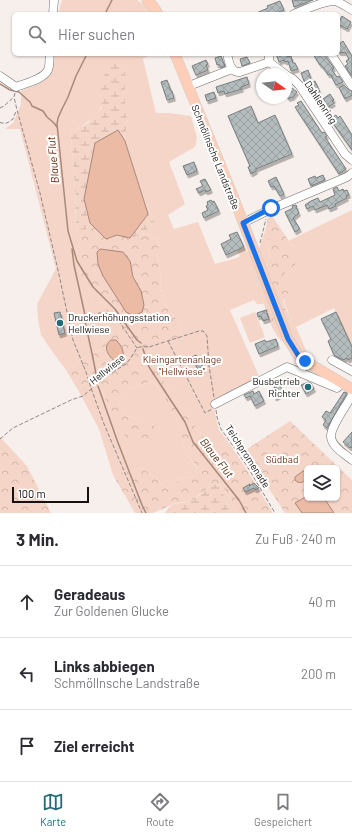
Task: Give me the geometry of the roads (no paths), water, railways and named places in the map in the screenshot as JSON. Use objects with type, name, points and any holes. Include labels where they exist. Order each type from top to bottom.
[{"type":"main road","points":[[146,0],[153,6],[157,12]]},
{"type":"main road","name":"Schmöllnsche Landstraße","points":[[176,56],[288,339],[298,355],[305,361],[352,389]]},
{"type":"street","points":[[53,12],[54,0]]},
{"type":"street","points":[[299,12],[324,2],[334,0],[352,10]]},
{"type":"street","points":[[0,76],[16,86],[38,79],[48,70],[50,56]]},
{"type":"street","points":[[228,56],[232,69],[236,72],[240,72],[269,58]]},
{"type":"street","points":[[333,56],[352,86]]},
{"type":"street","name":"Dahlienring","points":[[269,58],[273,65],[277,68]]},
{"type":"street","points":[[194,84],[232,69]]},
{"type":"street","name":"Dahlienring","points":[[292,79],[299,85],[345,154],[352,160]]},
{"type":"street","points":[[243,223],[271,208],[347,177],[352,173]]},
{"type":"street","points":[[332,360],[352,371]]},
{"type":"street","points":[[216,405],[287,367],[337,388],[343,383]]},
{"type":"street","points":[[352,395],[332,429],[331,437],[338,449],[352,460]]},
{"type":"waterway","name":"Blaue Flut","points":[[106,12],[112,0]]},
{"type":"waterway","name":"Blaue Flut","points":[[86,56],[58,118],[57,124],[68,231],[77,261],[93,287],[115,309],[137,340],[141,343]]},
{"type":"waterway","points":[[0,84],[10,90],[19,92],[30,102],[32,106],[43,111],[57,127]]},
{"type":"waterway","name":"Blaue Flut","points":[[72,249],[85,315]]},
{"type":"waterway","name":"Blaue Flut","points":[[85,321],[97,380]]},
{"type":"waterway","name":"Blaue Flut","points":[[143,349],[149,367],[185,422],[193,442],[239,500],[246,513]]},
{"type":"waterway","name":"Blaue Flut","points":[[98,386],[117,440],[146,513]]},
{"type":"place","name":"Druckerhöhungsstation Hellwiese","points":[[60,323]]},
{"type":"place","name":"Busbetrieb Richter","points":[[308,387]]},
{"type":"park label","name":"Kleingartenanlage \"Hellwiese\"","points":[[182,364]]},
{"type":"park label","name":"Südbad","points":[[282,459]]}]
